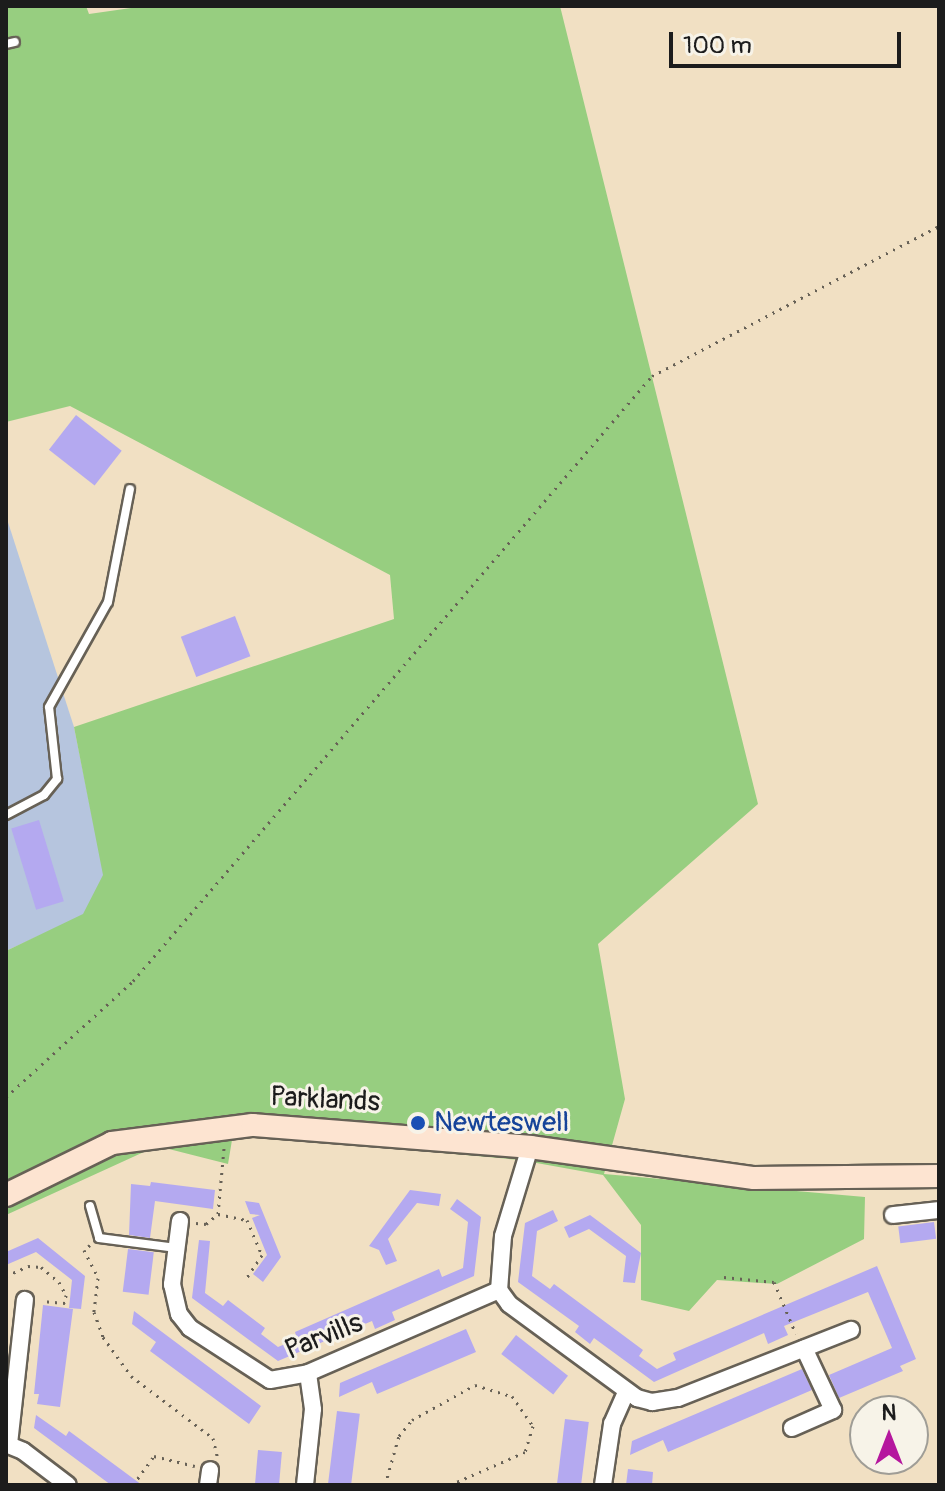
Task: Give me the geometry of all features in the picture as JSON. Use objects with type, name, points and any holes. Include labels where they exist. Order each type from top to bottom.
[{"type":"street","name":"Parklands","points":[[6,1195],[112,1143],[223,1128],[336,1128],[530,1147],[754,1178],[939,1176]]},
{"type":"street","points":[[530,1147],[503,1236],[499,1290],[509,1304],[627,1391],[652,1402],[666,1401],[851,1330]]},
{"type":"street","points":[[893,1215],[939,1210]]},
{"type":"street","name":"Parvills","points":[[180,1221],[173,1301],[190,1328],[257,1375],[285,1381],[308,1373],[499,1290]]},
{"type":"street","points":[[25,1300],[8,1444],[68,1485]]},
{"type":"street","points":[[792,1428],[833,1410],[804,1348]]},
{"type":"street","points":[[305,1485],[313,1409],[308,1373]]},
{"type":"street","points":[[603,1485],[612,1424],[627,1391]]},
{"type":"lane","points":[[6,815],[44,795],[57,779],[49,707],[108,602],[130,489]]},
{"type":"lane","points":[[90,1206],[99,1238],[176,1248]]},
{"type":"path","points":[[6,1097],[133,981],[652,376],[939,226]]},
{"type":"path","points":[[180,1221],[206,1224],[218,1214],[224,1178],[223,1128]]},
{"type":"path","points":[[218,1214],[247,1220],[262,1255],[246,1279]]},
{"type":"path","points":[[99,1238],[84,1250],[98,1278],[94,1312],[103,1337],[131,1376],[213,1438],[218,1466],[209,1478],[154,1456],[133,1485]]},
{"type":"path","points":[[6,1276],[28,1266],[41,1267],[59,1282],[66,1295],[65,1303],[25,1300]]},
{"type":"path","points":[[724,1277],[774,1282],[804,1348]]},
{"type":"path","points":[[385,1485],[399,1436],[412,1420],[475,1385],[512,1396],[533,1426],[525,1452],[450,1485]]},
{"type":"shaded area","points":[[6,516],[74,727],[104,875],[86,914],[6,951]]},
{"type":"green space","points":[[6,6],[86,6],[89,14],[145,6],[560,6],[758,804],[598,944],[625,1099],[604,1174],[865,1197],[864,1239],[777,1284],[717,1280],[689,1311],[641,1300],[641,1225],[603,1175],[520,1160],[233,1134],[228,1164],[157,1146],[6,1215],[6,951],[83,914],[103,875],[74,727],[394,619],[390,575],[70,406],[6,422]]},
{"type":"building","points":[[76,415],[122,451],[95,485],[49,450]]},
{"type":"building","points":[[235,616],[250,656],[196,677],[181,637]]},
{"type":"building","points":[[39,820],[64,901],[36,910],[11,828]]},
{"type":"building","points":[[151,1182],[215,1190],[213,1209],[155,1201],[150,1238],[129,1235],[131,1184],[150,1186]]},
{"type":"building","points":[[410,1190],[441,1194],[439,1206],[417,1203],[388,1239],[397,1261],[386,1265],[379,1250],[369,1246]]},
{"type":"building","points":[[457,1199],[481,1217],[474,1276],[392,1312],[395,1320],[375,1329],[372,1321],[278,1361],[192,1298],[199,1240],[210,1241],[205,1293],[223,1306],[228,1300],[265,1328],[261,1334],[278,1347],[297,1339],[295,1332],[439,1269],[442,1277],[463,1268],[468,1222],[450,1209]]},
{"type":"building","points":[[245,1201],[259,1203],[281,1257],[263,1282],[253,1274],[267,1255],[252,1218],[260,1215],[250,1214]]},
{"type":"building","points":[[553,1210],[558,1221],[537,1231],[532,1276],[550,1289],[554,1284],[643,1350],[639,1356],[657,1369],[676,1360],[673,1353],[877,1266],[916,1359],[900,1366],[903,1371],[839,1398],[829,1375],[892,1348],[868,1292],[784,1326],[788,1335],[768,1344],[764,1333],[654,1382],[594,1338],[590,1344],[575,1332],[579,1326],[518,1282],[525,1223]]},
{"type":"building","points":[[590,1215],[641,1253],[635,1283],[623,1282],[626,1256],[589,1229],[569,1238],[564,1227]]},
{"type":"building","points":[[934,1222],[936,1239],[900,1243],[898,1226]]},
{"type":"building","points":[[38,1238],[85,1276],[81,1309],[69,1308],[72,1280],[36,1252],[6,1265],[6,1252]]},
{"type":"building","points":[[128,1249],[154,1252],[149,1295],[123,1292]]},
{"type":"building","points":[[43,1305],[73,1309],[60,1407],[37,1404],[39,1394],[34,1394]]},
{"type":"building","points":[[134,1311],[261,1406],[249,1424],[150,1351],[156,1342],[132,1324]]},
{"type":"building","points":[[466,1329],[476,1352],[377,1394],[372,1382],[339,1397],[340,1383]]},
{"type":"building","points":[[516,1335],[568,1376],[553,1395],[501,1354]]},
{"type":"building","points":[[802,1369],[812,1390],[668,1452],[663,1440],[630,1455],[632,1441]]},
{"type":"building","points":[[337,1411],[360,1414],[351,1485],[328,1484]]},
{"type":"building","points":[[36,1415],[66,1436],[69,1431],[142,1485],[111,1485],[34,1428]]},
{"type":"building","points":[[565,1419],[589,1422],[581,1485],[557,1485]]},
{"type":"building","points":[[258,1450],[282,1452],[279,1485],[255,1485]]},
{"type":"building","points":[[628,1469],[653,1472],[652,1485],[626,1485]]},
{"type":"place","name":"Newteswell","points":[[418,1123]]}]
